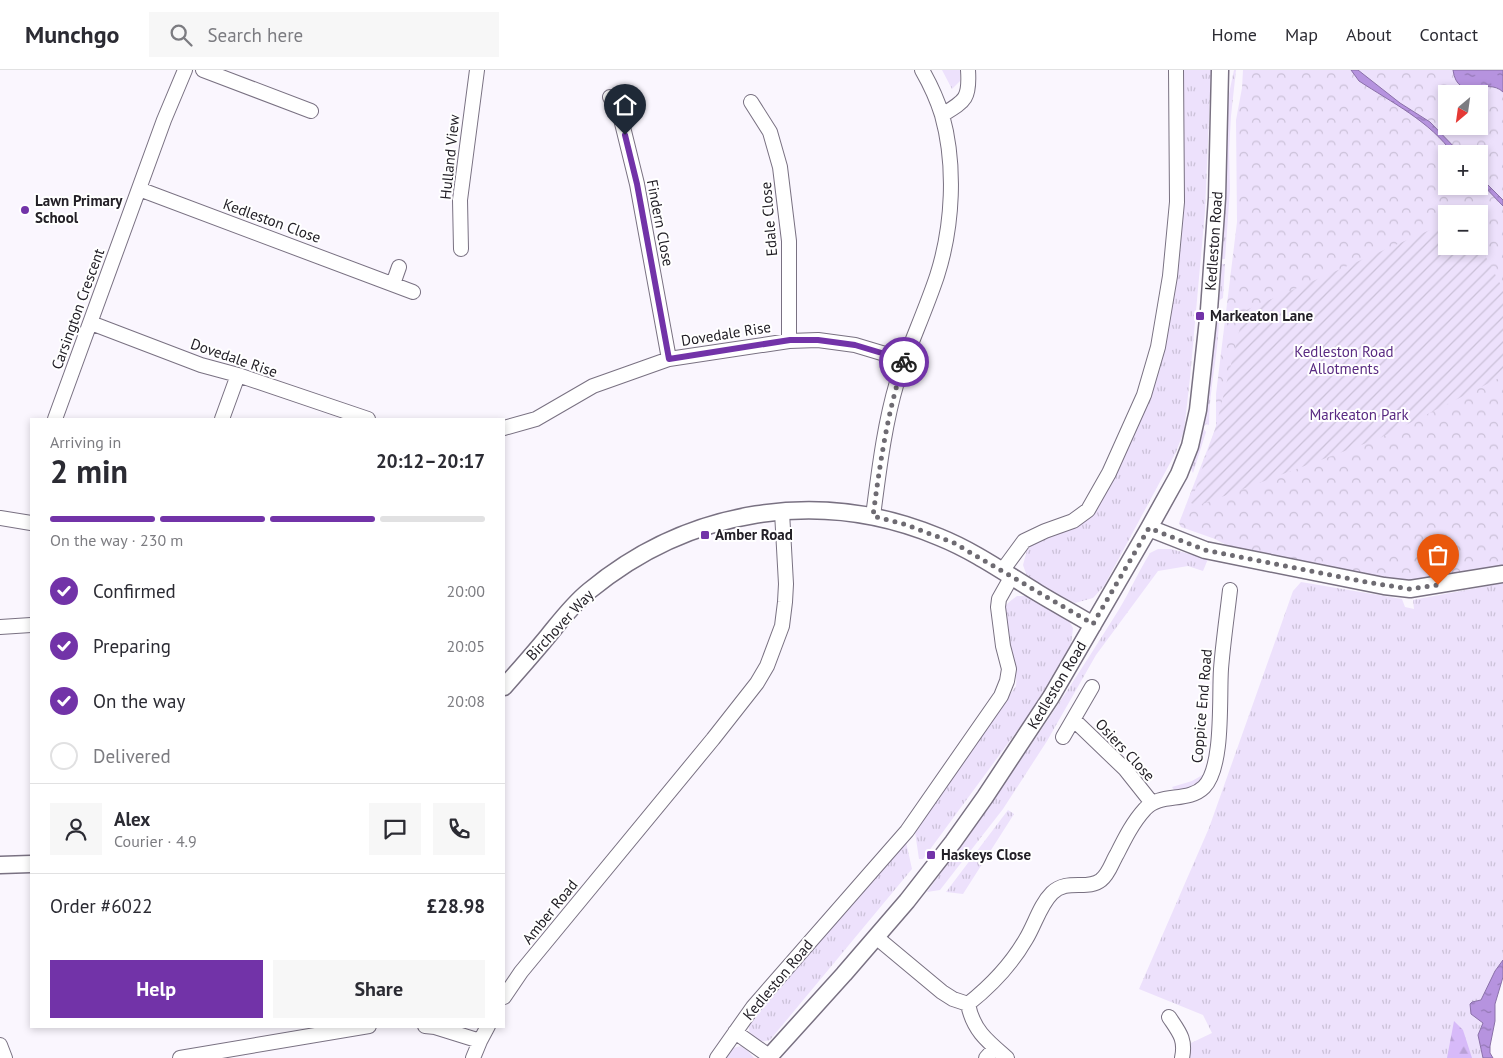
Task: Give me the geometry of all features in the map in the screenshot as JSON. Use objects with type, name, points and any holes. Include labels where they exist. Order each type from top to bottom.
[{"type":"street","name":"Carsington Crescent","points":[[55,418],[164,120],[185,70]]},
{"type":"street","points":[[203,70],[311,111]]},
{"type":"street","name":"Hulland View","points":[[461,249],[460,200],[477,70]]},
{"type":"street","points":[[873,516],[891,404],[937,274],[947,232],[950,192],[948,151],[942,115],[935,95],[922,70]]},
{"type":"street","points":[[942,115],[963,103],[969,86],[968,70]]},
{"type":"street","name":"Kedleston Road","points":[[717,1058],[753,1008],[907,831],[1001,696],[1008,681],[1009,669],[1003,646],[998,607],[1007,574],[1024,541],[1073,520],[1088,510],[1109,473],[1144,395],[1158,347],[1170,276],[1177,202],[1176,70]]},
{"type":"street","name":"Kedleston Road","points":[[735,1032],[768,1057],[876,937],[953,842],[990,790],[1051,697],[1179,474],[1190,446],[1198,410],[1214,256],[1220,70]]},
{"type":"street","name":"Findern Close","points":[[610,97],[621,119],[637,184],[669,359]]},
{"type":"street","name":"Edale Close","points":[[751,102],[770,132],[780,167],[789,241],[790,340]]},
{"type":"street","name":"Kedleston Close","points":[[139,189],[413,292]]},
{"type":"street","points":[[393,284],[399,267]]},
{"type":"street","name":"Dovedale Rise","points":[[91,323],[201,365],[238,375],[362,418]]},
{"type":"street","name":"Dovedale Rise","points":[[505,428],[536,419],[593,386],[669,359],[790,340],[818,340],[843,343],[905,360]]},
{"type":"street","points":[[222,418],[238,375]]},
{"type":"street","name":"Birchover Way","points":[[505,686],[571,608],[588,592],[634,558],[699,528],[745,517],[782,512],[829,511],[873,516],[907,525],[940,537],[970,552],[1093,624]]},
{"type":"street","name":"Amber Road","points":[[505,996],[521,972],[757,683],[767,666],[782,626],[785,602],[786,584],[782,512]]},
{"type":"street","points":[[0,518],[30,524]]},
{"type":"street","points":[[1149,528],[1182,542],[1213,552],[1384,586],[1410,589],[1503,574]]},
{"type":"street","name":"Coppice End Road","points":[[1152,803],[1167,798],[1196,793],[1205,786],[1211,777],[1219,732],[1221,668],[1230,590]]},
{"type":"street","points":[[0,627],[30,624]]},
{"type":"street","name":"Osiers Close","points":[[1063,736],[1092,687]]},
{"type":"street","name":"Osiers Close","points":[[1074,720],[1125,769],[1152,803]]},
{"type":"street","points":[[968,1004],[993,983],[1013,961],[1047,899],[1054,890],[1064,885],[1097,882],[1106,875],[1134,824],[1144,810],[1152,803]]},
{"type":"street","points":[[0,865],[30,864]]},
{"type":"street","points":[[876,937],[942,992],[953,999],[968,1004]]},
{"type":"street","points":[[968,1004],[973,1022],[990,1053],[1006,1058]]},
{"type":"street","points":[[1169,1017],[1182,1037],[1184,1050],[1182,1058]]},
{"type":"street","points":[[180,1058],[357,1028]]},
{"type":"street","points":[[438,1028],[480,1041]]},
{"type":"street","points":[[473,1058],[487,1028]]},
{"type":"street","points":[[0,1046],[5,1058]]},
{"type":"green space","points":[[942,70],[960,70],[960,81],[952,89]]},
{"type":"green space","points":[[1183,70],[1211,70],[1205,211],[1184,431],[1176,452],[1104,586],[1093,598],[1075,603],[1028,579],[1023,565],[1027,550],[1036,540],[1064,530],[1121,462],[1159,372],[1175,294],[1181,234]]},
{"type":"green space","points":[[1234,70],[1236,70],[1229,151],[1230,189],[1225,259],[1222,259],[1222,264],[1225,264],[1223,298],[1218,301],[1227,103]]},
{"type":"green space","name":"Markeaton Park","points":[[1243,70],[1503,70],[1503,566],[1423,581],[1385,580],[1230,547],[1215,539],[1181,527],[1179,523],[1216,427],[1216,394],[1237,222],[1236,120],[1242,88]]},
{"type":"green space","name":"Kedleston Road Allotments","points":[[1438,226],[1438,255],[1485,255],[1503,289],[1503,376],[1380,438],[1197,506],[1191,503],[1216,426],[1244,311]]},
{"type":"green space","points":[[1219,316],[1209,425],[1206,424],[1203,428],[1206,432],[1193,473],[1191,469],[1188,470],[1205,408],[1216,319]]},
{"type":"green space","points":[[1158,549],[1171,549],[1208,559],[1203,571],[1188,566],[1158,571],[1096,655],[1047,741],[1003,809],[940,890],[927,892],[1046,723],[1118,611],[1150,553]]},
{"type":"green space","points":[[1301,582],[1402,599],[1405,607],[1414,609],[1413,600],[1503,583],[1503,960],[1495,971],[1481,1000],[1472,1002],[1480,1021],[1483,1023],[1478,1035],[1483,1058],[1189,1058],[1191,1043],[1212,1033],[1203,1015],[1139,989],[1209,828],[1293,591]]},
{"type":"green space","points":[[1017,596],[1029,596],[1068,619],[1073,628],[1071,644],[1031,712],[923,859],[919,859],[915,832],[1016,686],[1015,667],[1006,639],[1003,620],[1006,606]]},
{"type":"green space","points":[[1206,773],[1195,788],[1175,791],[1172,787],[1192,781]]},
{"type":"green space","points":[[1008,810],[1014,814],[963,894],[946,892]]},
{"type":"green space","points":[[906,842],[912,869],[770,1040],[760,1041],[752,1038],[749,1031],[750,1020]]},
{"type":"green space","points":[[1454,1021],[1463,1030],[1472,1058],[1447,1058]]},
{"type":"green space","points":[[741,1046],[754,1058],[724,1058],[730,1049]]},
{"type":"water","points":[[1351,70],[1358,70],[1400,103],[1430,122],[1438,130],[1438,135],[1443,135],[1452,145],[1446,145],[1422,122],[1359,81]]},
{"type":"water","points":[[1453,70],[1503,70],[1503,92],[1496,88],[1488,87],[1488,85],[1460,85],[1456,80]]},
{"type":"water","points":[[1488,185],[1503,200],[1503,206],[1488,190]]},
{"type":"water","points":[[1503,960],[1503,977],[1495,1004],[1495,1021],[1490,1046],[1490,1053],[1493,1058],[1483,1058],[1478,1035],[1483,1023],[1471,1014],[1470,1004],[1481,1000],[1495,971]]},
{"type":"way so far","points":[[904,362],[886,428],[873,516],[907,525],[954,543],[1093,624],[1149,528],[1205,550],[1384,586],[1410,589],[1438,585]]},
{"type":"place","name":"Lawn Primary School","points":[[25,210]]},
{"type":"place","name":"Markeaton Lane","points":[[1200,316]]},
{"type":"place","name":"Amber Road","points":[[705,535]]},
{"type":"place","name":"Haskeys Close","points":[[931,855]]},
{"type":"route","points":[[625,135],[637,184],[669,359],[790,340],[818,340],[855,345],[905,360],[904,362]]}]
